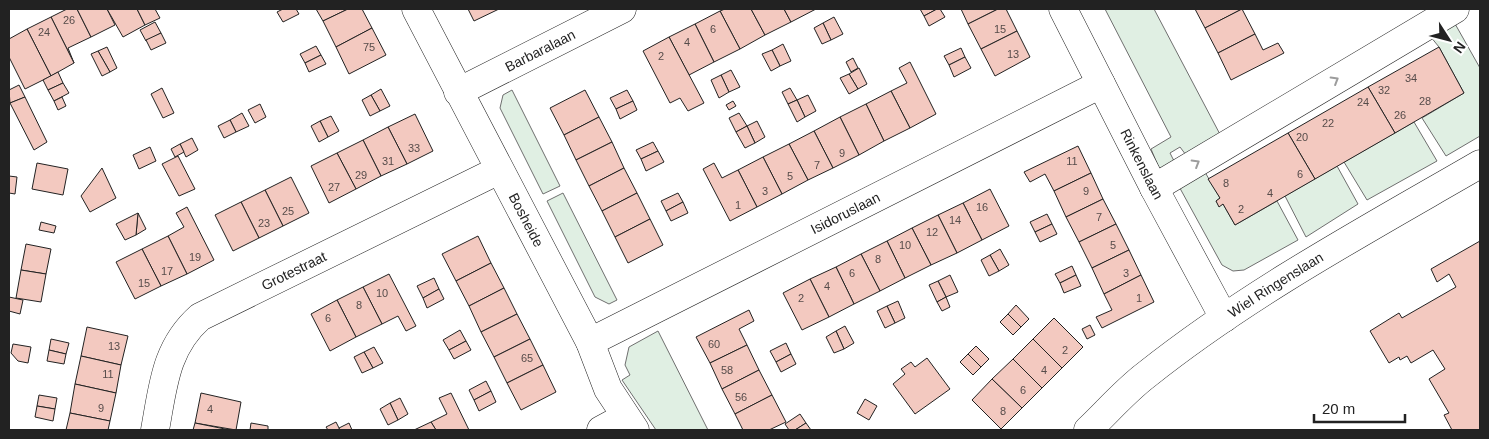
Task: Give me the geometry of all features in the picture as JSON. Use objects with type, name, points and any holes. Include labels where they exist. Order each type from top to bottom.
[{"type":"street","name":"Bosheide","points":[[416,9],[590,342],[608,389],[630,424]]},
{"type":"street","name":"Barbaralaan","points":[[458,92],[622,9]]},
{"type":"street","name":"Rinkenslaan","points":[[1063,9],[1154,188],[1224,318]]},
{"type":"street","points":[[1154,188],[1455,9]]},
{"type":"street","name":"Isidoruslaan","points":[[590,342],[1101,84]]},
{"type":"street","name":"Wiel Ringenslaan","points":[[1088,430],[1144,376],[1224,318],[1310,262],[1480,164]]},
{"type":"street","name":"Grotestraat","points":[[155,430],[168,364],[181,337],[200,317],[499,170]]},
{"type":"street","points":[[601,430],[630,424]]},
{"type":"green space","points":[[1105,9],[1154,9],[1223,140],[1189,159],[1180,147],[1170,153],[1177,167],[1171,170],[1159,168],[1151,149],[1171,137]]},
{"type":"green space","points":[[1454,22],[1480,68],[1480,136],[1446,156],[1422,118],[1464,93],[1439,47],[1430,36]]},
{"type":"green space","points":[[512,90],[560,186],[543,194],[500,108],[503,95]]},
{"type":"green space","points":[[1414,122],[1437,161],[1367,200],[1344,162]]},
{"type":"green space","points":[[1337,166],[1358,204],[1306,237],[1285,196]]},
{"type":"green space","points":[[1202,167],[1220,198],[1216,201],[1219,206],[1223,204],[1235,225],[1277,201],[1298,240],[1244,270],[1233,271],[1222,265],[1176,181]]},
{"type":"green space","points":[[563,193],[617,300],[609,304],[595,297],[547,201]]},
{"type":"green space","points":[[658,331],[708,430],[656,430],[622,380],[630,375],[625,365],[629,347]]},
{"type":"building","points":[[67,9],[77,9],[91,37],[68,48],[74,63],[51,17]]},
{"type":"building","points":[[77,9],[107,9],[115,25],[91,37]]},
{"type":"building","points":[[107,9],[137,9],[145,25],[123,37]]},
{"type":"building","points":[[137,9],[155,9],[160,18],[145,25]]},
{"type":"building","points":[[283,9],[296,9],[299,14],[283,22],[277,12]]},
{"type":"building","points":[[316,9],[348,9],[323,21]]},
{"type":"building","points":[[348,9],[362,9],[372,28],[336,47],[323,21]]},
{"type":"building","points":[[468,9],[499,9],[474,21]]},
{"type":"building","points":[[725,9],[751,9],[765,35],[740,49],[720,11]]},
{"type":"building","points":[[751,9],[784,9],[791,22],[765,35]]},
{"type":"building","points":[[784,9],[816,9],[791,22]]},
{"type":"building","points":[[920,9],[937,9],[924,16]]},
{"type":"building","points":[[940,9],[945,17],[929,26],[924,16]]},
{"type":"building","points":[[961,9],[998,9],[968,24]]},
{"type":"building","points":[[998,9],[1006,9],[1017,31],[981,49],[968,24]]},
{"type":"building","points":[[1195,9],[1242,9],[1205,28]]},
{"type":"building","points":[[1242,9],[1255,34],[1218,53],[1205,28]]},
{"type":"building","points":[[720,11],[740,49],[714,62],[695,24]]},
{"type":"building","points":[[51,17],[74,63],[51,76],[27,29]]},
{"type":"building","points":[[834,17],[843,34],[831,40],[823,23]]},
{"type":"building","points":[[155,22],[161,33],[146,41],[140,30]]},
{"type":"building","points":[[823,23],[831,40],[822,44],[814,28]]},
{"type":"building","points":[[695,24],[714,62],[689,75],[669,37]]},
{"type":"building","points":[[372,28],[386,55],[349,74],[336,47]]},
{"type":"building","points":[[27,29],[51,76],[25,89],[9,57],[9,39]]},
{"type":"building","points":[[1017,31],[1030,57],[995,76],[981,49]]},
{"type":"building","points":[[161,33],[166,43],[151,50],[146,40]]},
{"type":"building","points":[[1255,34],[1263,50],[1278,43],[1284,53],[1231,80],[1218,53]]},
{"type":"building","points":[[669,37],[704,103],[688,111],[680,98],[670,103],[643,51]]},
{"type":"building","points":[[783,44],[791,61],[780,66],[772,50]]},
{"type":"building","points":[[316,46],[321,55],[305,63],[300,54]]},
{"type":"building","points":[[107,47],[117,68],[110,72],[98,51]]},
{"type":"building","points":[[1439,47],[1464,93],[1395,133],[1368,87]]},
{"type":"building","points":[[961,48],[965,57],[949,65],[944,56]]},
{"type":"building","points":[[772,50],[780,66],[771,71],[762,54]]},
{"type":"building","points":[[98,51],[110,72],[102,76],[91,54]]},
{"type":"building","points":[[321,55],[326,64],[309,72],[305,63]]},
{"type":"building","points":[[965,57],[971,68],[954,77],[949,65]]},
{"type":"building","points":[[853,58],[858,68],[851,72],[846,62]]},
{"type":"building","points":[[910,62],[936,114],[910,128],[891,91],[907,83],[899,68]]},
{"type":"building","points":[[859,68],[867,84],[858,89],[849,74]]},
{"type":"building","points":[[731,70],[740,87],[729,92],[721,75]]},
{"type":"building","points":[[58,72],[63,83],[48,90],[43,80]]},
{"type":"building","points":[[849,74],[858,89],[849,94],[840,78]]},
{"type":"building","points":[[721,75],[729,92],[719,98],[711,80]]},
{"type":"building","points":[[63,83],[69,93],[54,101],[48,90]]},
{"type":"building","points":[[19,85],[25,97],[10,103],[9,90]]},
{"type":"building","points":[[1368,87],[1395,133],[1315,179],[1288,133]]},
{"type":"building","points":[[162,88],[174,113],[163,118],[151,94]]},
{"type":"building","points":[[790,88],[797,100],[788,104],[782,92]]},
{"type":"building","points":[[381,89],[390,106],[380,111],[371,95]]},
{"type":"building","points":[[585,90],[599,117],[564,135],[550,108]]},
{"type":"building","points":[[627,90],[633,101],[616,109],[610,98]]},
{"type":"building","points":[[891,91],[910,128],[884,141],[866,104]]},
{"type":"building","points":[[371,95],[380,111],[370,116],[362,100]]},
{"type":"building","points":[[808,95],[816,111],[805,117],[797,100]]},
{"type":"building","points":[[25,97],[47,142],[34,150],[10,103]]},
{"type":"building","points":[[62,97],[66,106],[58,110],[54,101]]},
{"type":"building","points":[[797,100],[805,117],[797,122],[788,104]]},
{"type":"building","points":[[633,101],[637,110],[620,119],[616,109]]},
{"type":"building","points":[[733,101],[736,106],[729,110],[726,105]]},
{"type":"building","points":[[260,104],[266,117],[255,123],[248,110]]},
{"type":"building","points":[[866,104],[884,141],[859,155],[840,117]]},
{"type":"building","points":[[242,113],[249,126],[236,132],[230,120]]},
{"type":"building","points":[[739,113],[747,126],[736,132],[729,118]]},
{"type":"building","points":[[415,114],[433,151],[407,164],[388,127]]},
{"type":"building","points":[[331,116],[339,131],[328,137],[320,121]]},
{"type":"building","points":[[599,117],[612,142],[576,160],[564,135]]},
{"type":"building","points":[[840,117],[859,155],[833,168],[814,131]]},
{"type":"building","points":[[230,120],[236,132],[224,138],[218,126]]},
{"type":"building","points":[[320,121],[328,137],[319,142],[311,126]]},
{"type":"building","points":[[757,121],[765,137],[755,143],[747,126]]},
{"type":"building","points":[[747,126],[755,143],[745,148],[736,132]]},
{"type":"building","points":[[388,127],[407,164],[381,176],[363,140]]},
{"type":"building","points":[[814,131],[833,168],[808,180],[789,144]]},
{"type":"building","points":[[1288,133],[1315,179],[1235,225],[1223,204],[1219,207],[1216,201],[1220,198],[1208,179]]},
{"type":"building","points":[[192,138],[198,150],[186,157],[180,144]]},
{"type":"building","points":[[363,140],[381,176],[356,189],[337,153]]},
{"type":"building","points":[[612,142],[624,168],[589,186],[576,160]]},
{"type":"building","points":[[653,142],[658,151],[641,159],[636,150]]},
{"type":"building","points":[[180,144],[184,152],[175,157],[171,149]]},
{"type":"building","points":[[789,144],[808,180],[782,194],[763,157]]},
{"type":"building","points":[[1078,146],[1091,173],[1054,191],[1045,174],[1030,182],[1024,172]]},
{"type":"building","points":[[150,147],[156,161],[139,169],[133,155]]},
{"type":"building","points":[[658,151],[664,162],[646,171],[641,159]]},
{"type":"building","points":[[337,153],[356,189],[329,203],[311,166]]},
{"type":"building","points":[[178,156],[195,189],[179,196],[162,164]]},
{"type":"building","points":[[763,157],[782,194],[757,207],[738,170]]},
{"type":"building","points":[[37,163],[68,169],[63,195],[32,189]]},
{"type":"building","points":[[714,163],[722,178],[738,170],[757,207],[730,221],[703,169]]},
{"type":"building","points":[[102,168],[116,198],[90,212],[81,196]]},
{"type":"building","points":[[624,168],[637,193],[602,211],[589,186]]},
{"type":"building","points":[[1091,173],[1103,199],[1066,217],[1054,191]]},
{"type":"building","points":[[9,176],[17,177],[15,194],[9,193]]},
{"type":"building","points":[[291,177],[309,213],[283,226],[265,190]]},
{"type":"building","points":[[990,189],[1009,226],[982,240],[963,203]]},
{"type":"building","points":[[265,190],[283,226],[259,238],[241,202]]},
{"type":"building","points":[[637,193],[650,219],[615,237],[602,211]]},
{"type":"building","points":[[678,193],[683,202],[666,211],[661,201]]},
{"type":"building","points":[[1103,199],[1116,224],[1079,242],[1066,217]]},
{"type":"building","points":[[241,202],[259,238],[233,251],[215,215]]},
{"type":"building","points":[[683,202],[688,213],[671,221],[666,211]]},
{"type":"building","points":[[963,203],[982,240],[957,253],[938,215]]},
{"type":"building","points":[[187,207],[214,260],[187,274],[168,236],[184,227],[176,213]]},
{"type":"building","points":[[138,213],[146,229],[136,235]]},
{"type":"building","points":[[138,213],[136,235],[125,240],[116,224]]},
{"type":"building","points":[[1047,214],[1052,224],[1035,232],[1030,222]]},
{"type":"building","points":[[938,215],[957,253],[931,265],[912,228]]},
{"type":"building","points":[[650,219],[663,245],[628,263],[615,237]]},
{"type":"building","points":[[41,222],[56,226],[54,233],[39,230]]},
{"type":"building","points":[[1052,224],[1057,234],[1040,242],[1035,232]]},
{"type":"building","points":[[1116,224],[1129,250],[1092,268],[1079,242]]},
{"type":"building","points":[[912,228],[931,265],[905,278],[887,241]]},
{"type":"building","points":[[168,236],[187,274],[161,286],[142,249]]},
{"type":"building","points":[[478,236],[491,263],[456,281],[442,254]]},
{"type":"building","points":[[887,241],[905,278],[880,291],[861,254]]},
{"type":"building","points":[[1480,241],[1480,430],[1452,430],[1444,415],[1449,413],[1429,379],[1445,369],[1433,350],[1411,363],[1407,356],[1400,360],[1399,357],[1389,363],[1370,331],[1399,313],[1402,318],[1456,287],[1449,274],[1437,282],[1431,269]]},
{"type":"building","points":[[26,244],[51,249],[46,274],[21,270]]},
{"type":"building","points":[[142,249],[161,286],[135,299],[116,262]]},
{"type":"building","points":[[1000,249],[1009,265],[999,271],[990,255]]},
{"type":"building","points":[[1129,250],[1141,275],[1104,294],[1092,268]]},
{"type":"building","points":[[861,254],[880,291],[854,304],[836,267]]},
{"type":"building","points":[[990,255],[999,271],[989,276],[981,260]]},
{"type":"building","points":[[491,263],[504,288],[469,306],[456,281]]},
{"type":"building","points":[[1072,266],[1076,275],[1060,283],[1055,274]]},
{"type":"building","points":[[836,267],[854,304],[829,317],[810,279]]},
{"type":"building","points":[[21,270],[46,274],[41,302],[16,298]]},
{"type":"building","points":[[389,274],[416,326],[406,331],[398,316],[382,324],[363,287]]},
{"type":"building","points":[[950,275],[958,292],[946,297],[938,281]]},
{"type":"building","points":[[1076,275],[1081,286],[1064,293],[1060,283]]},
{"type":"building","points":[[1141,275],[1154,302],[1102,328],[1096,317],[1112,310],[1104,294]]},
{"type":"building","points":[[434,278],[439,289],[423,298],[417,286]]},
{"type":"building","points":[[810,279],[829,317],[802,330],[783,293]]},
{"type":"building","points":[[938,281],[946,297],[937,302],[929,285]]},
{"type":"building","points":[[363,287],[382,324],[356,337],[337,300]]},
{"type":"building","points":[[504,288],[517,314],[481,332],[469,306]]},
{"type":"building","points":[[439,289],[444,299],[427,308],[423,298]]},
{"type":"building","points":[[9,297],[23,300],[20,314],[9,311]]},
{"type":"building","points":[[946,297],[950,307],[942,311],[937,302]]},
{"type":"building","points":[[337,300],[356,337],[330,351],[311,314]]},
{"type":"building","points":[[898,301],[905,318],[895,323],[887,306]]},
{"type":"building","points":[[1016,305],[1029,319],[1021,327],[1008,314]]},
{"type":"building","points":[[887,306],[895,323],[885,328],[877,311]]},
{"type":"building","points":[[749,310],[754,321],[739,329],[747,345],[710,363],[696,337]]},
{"type":"building","points":[[517,314],[530,339],[494,357],[481,332]]},
{"type":"building","points":[[1008,314],[1021,327],[1013,335],[1000,322]]},
{"type":"building","points":[[1054,318],[1083,347],[1062,368],[1033,339]]},
{"type":"building","points":[[1090,325],[1095,335],[1087,339],[1082,329]]},
{"type":"building","points":[[845,326],[854,343],[844,349],[836,331]]},
{"type":"building","points":[[87,327],[128,336],[121,365],[81,356]]},
{"type":"building","points":[[460,330],[466,341],[449,350],[443,340]]},
{"type":"building","points":[[836,331],[844,349],[834,353],[826,337]]},
{"type":"building","points":[[51,339],[69,343],[66,354],[49,350]]},
{"type":"building","points":[[530,339],[543,365],[507,383],[494,357]]},
{"type":"building","points":[[1033,339],[1062,368],[1042,388],[1013,359]]},
{"type":"building","points":[[466,341],[471,350],[454,359],[449,350]]},
{"type":"building","points":[[786,343],[791,354],[776,362],[770,351]]},
{"type":"building","points":[[13,344],[31,347],[28,363],[18,361],[11,353]]},
{"type":"building","points":[[747,345],[759,370],[722,389],[710,363]]},
{"type":"building","points":[[976,346],[989,359],[981,367],[968,354]]},
{"type":"building","points":[[374,347],[383,363],[373,368],[364,352]]},
{"type":"building","points":[[49,350],[66,354],[64,364],[47,361]]},
{"type":"building","points":[[364,352],[373,368],[362,373],[354,357]]},
{"type":"building","points":[[791,354],[796,364],[781,372],[776,362]]},
{"type":"building","points":[[968,354],[981,367],[973,375],[960,362]]},
{"type":"building","points":[[81,356],[121,365],[116,393],[75,384]]},
{"type":"building","points":[[927,358],[950,389],[915,414],[893,384],[905,374],[901,369],[911,362],[915,367]]},
{"type":"building","points":[[1013,359],[1042,388],[1022,408],[992,379]]},
{"type":"building","points":[[543,365],[556,392],[521,410],[507,383]]},
{"type":"building","points":[[759,370],[772,395],[735,414],[722,389]]},
{"type":"building","points":[[992,379],[1022,408],[1001,429],[972,400]]},
{"type":"building","points":[[486,381],[491,391],[474,400],[469,390]]},
{"type":"building","points":[[75,384],[116,393],[110,421],[70,413]]},
{"type":"building","points":[[491,391],[496,402],[479,411],[474,400]]},
{"type":"building","points":[[201,393],[241,402],[236,430],[195,423]]},
{"type":"building","points":[[451,393],[469,430],[436,430],[431,422],[447,414],[439,398]]},
{"type":"building","points":[[39,395],[57,398],[55,409],[37,406]]},
{"type":"building","points":[[772,395],[786,422],[769,430],[743,430],[735,414]]},
{"type":"building","points":[[400,398],[408,414],[398,420],[390,403]]},
{"type":"building","points":[[865,399],[877,406],[869,420],[857,413]]},
{"type":"building","points":[[390,403],[398,420],[388,425],[380,409]]},
{"type":"building","points":[[37,406],[55,409],[53,421],[35,417]]},
{"type":"building","points":[[70,413],[110,421],[108,430],[66,430]]},
{"type":"building","points":[[800,414],[806,423],[795,430],[789,430],[785,424]]},
{"type":"building","points":[[336,422],[340,430],[328,430],[326,427]]},
{"type":"building","points":[[431,422],[436,430],[414,430]]},
{"type":"building","points":[[195,423],[230,430],[193,430]]},
{"type":"building","points":[[251,423],[268,426],[268,430],[250,430]]},
{"type":"building","points":[[349,423],[352,430],[340,430],[339,428]]},
{"type":"building","points":[[806,423],[811,430],[795,430]]}]
